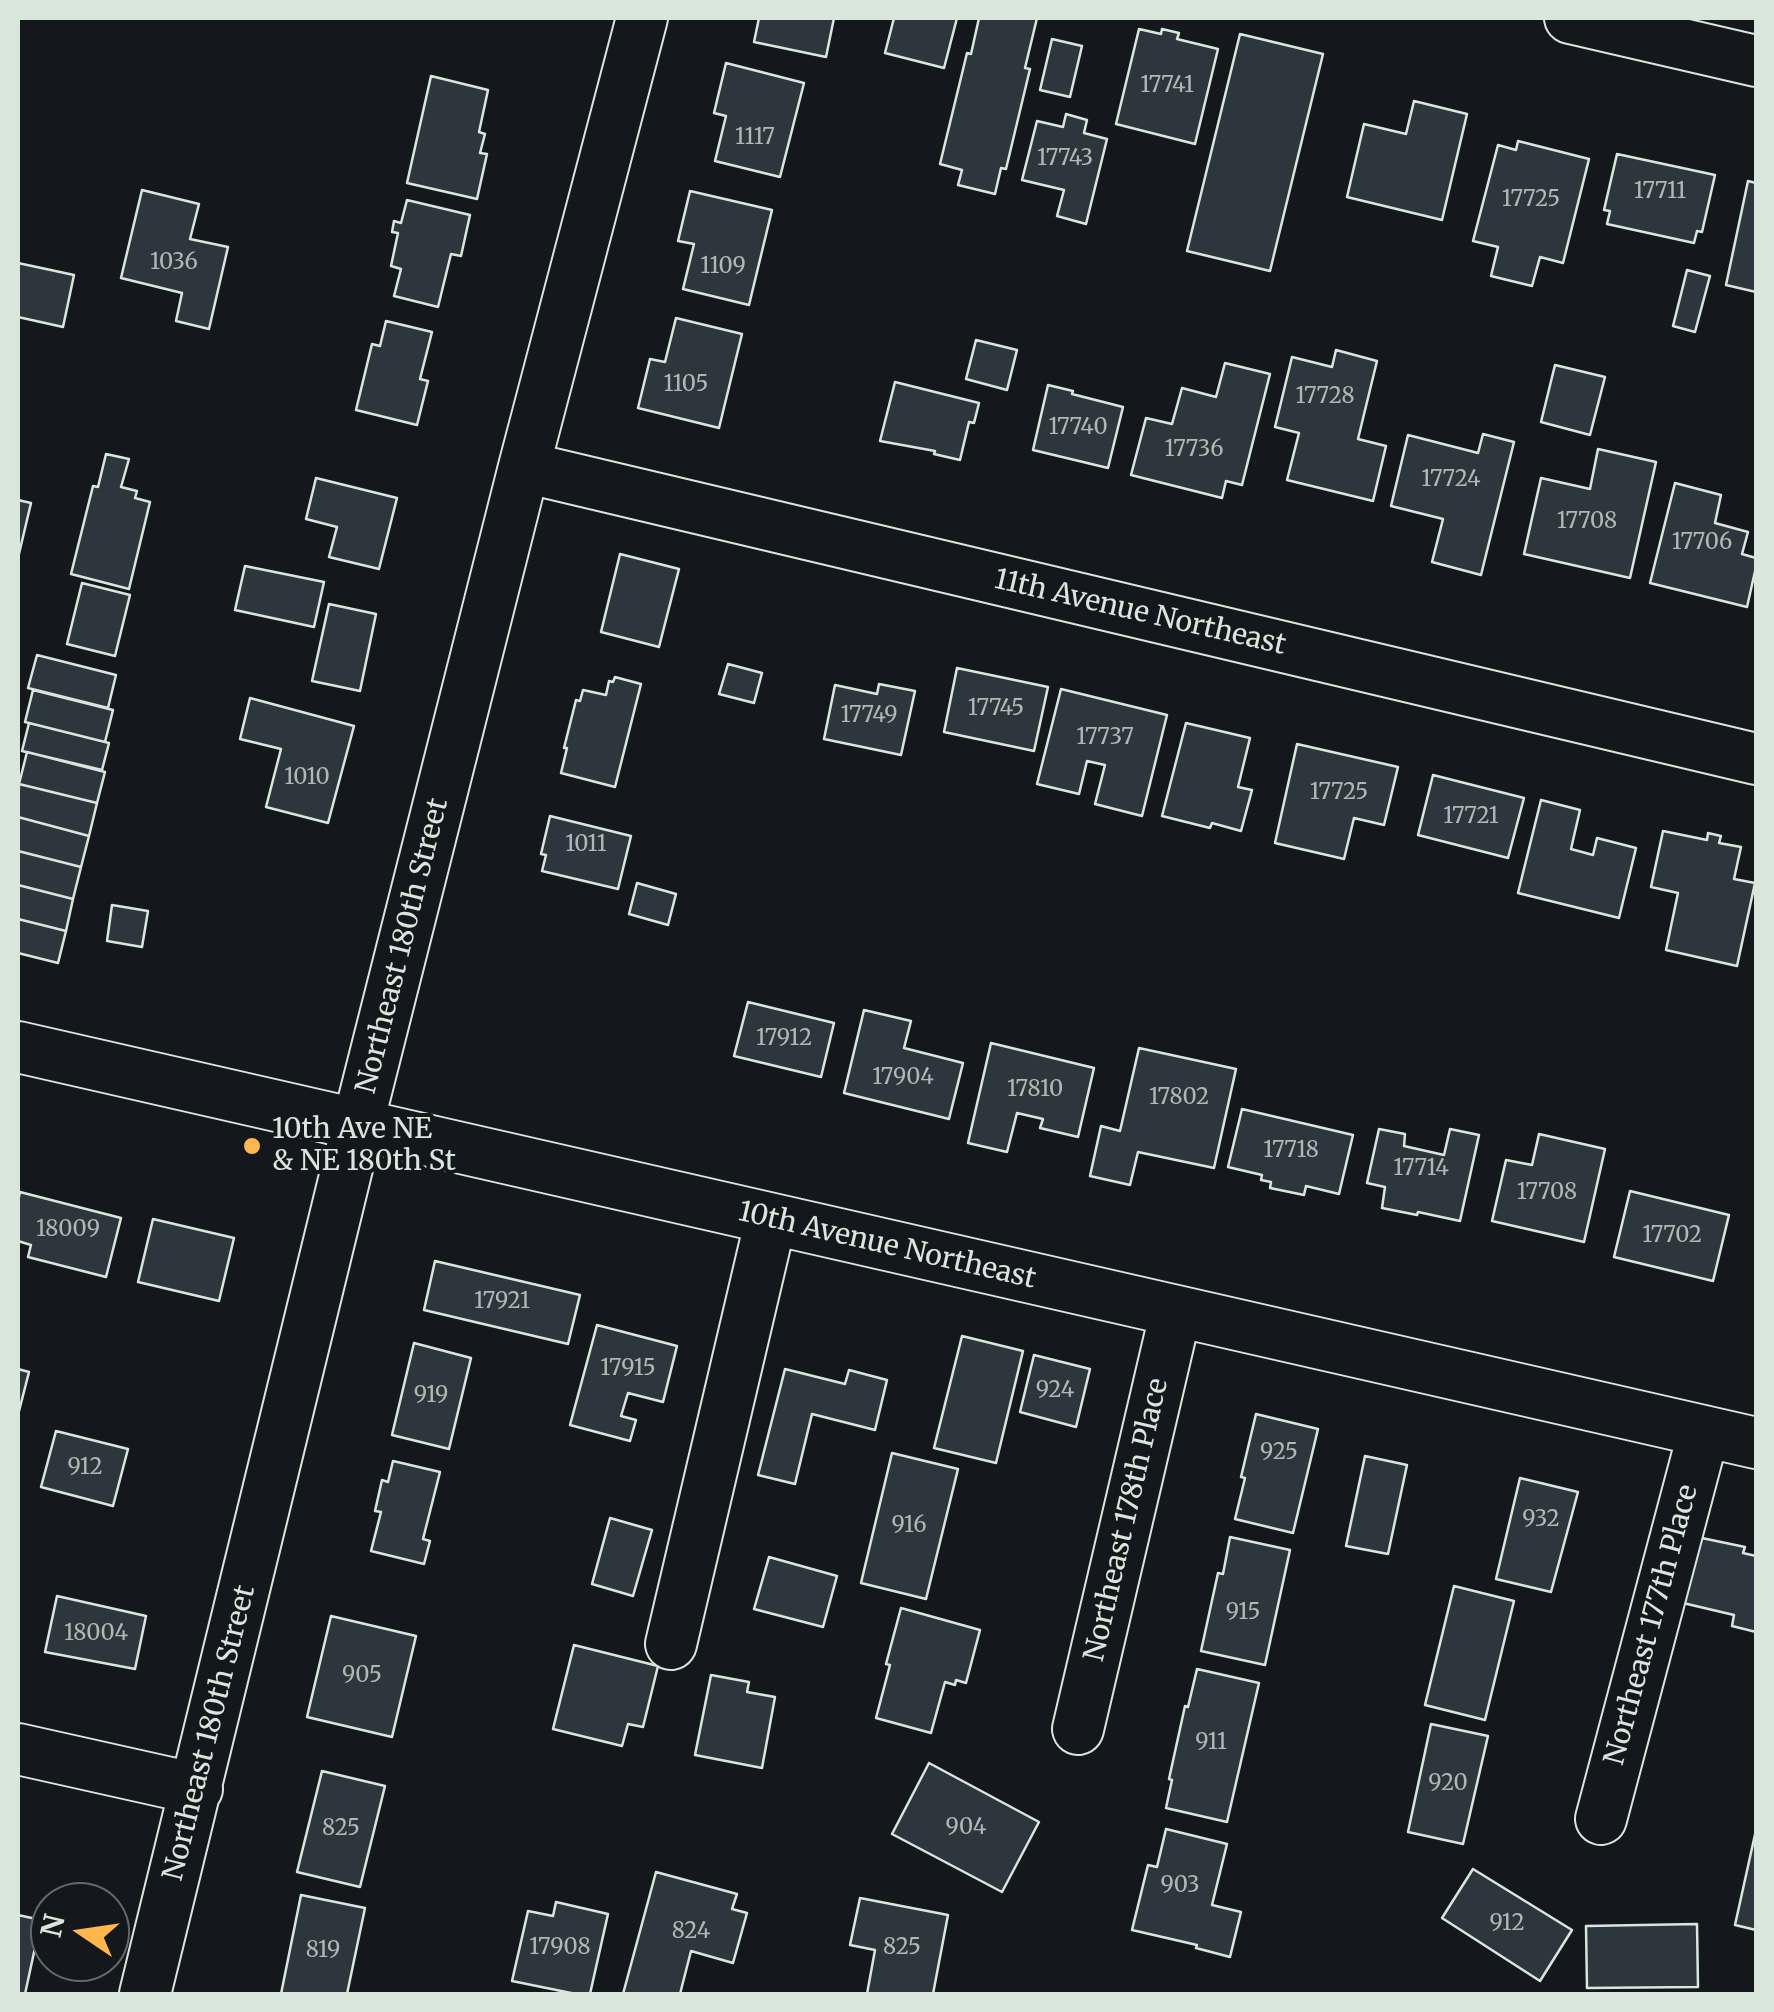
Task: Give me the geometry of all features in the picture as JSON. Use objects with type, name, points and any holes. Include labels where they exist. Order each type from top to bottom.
[{"type":"street","name":"Northeast 180th Street","points":[[145,1994],[358,1124],[642,18]]},
{"type":"street","points":[[1570,18],[1756,61]]},
{"type":"street","name":"11th Avenue Northeast","points":[[524,467],[1756,759]]},
{"type":"street","name":"10th Avenue Northeast","points":[[18,1047],[1756,1443]]},
{"type":"street","points":[[670,1644],[771,1219]]},
{"type":"street","name":"Northeast 178th Place","points":[[1078,1729],[1176,1312]]},
{"type":"street","name":"Northeast 177th Place","points":[[1600,1819],[1704,1431]]},
{"type":"street","points":[[18,1748],[196,1789]]},
{"type":"building","points":[[759,18],[834,18],[826,57],[754,42]]},
{"type":"building","points":[[894,18],[957,18],[944,68],[885,53]]},
{"type":"building","points":[[979,18],[1037,18],[1025,68],[1030,69],[1006,169],[1001,168],[995,194],[958,185],[962,170],[940,164]]},
{"type":"building","points":[[1139,29],[1179,33],[1177,39],[1218,49],[1195,144],[1116,124]]},
{"type":"building","points":[[1240,34],[1323,54],[1270,271],[1187,251]]},
{"type":"building","points":[[1052,39],[1082,46],[1070,97],[1040,90]]},
{"type":"building","points":[[726,63],[804,83],[780,177],[715,161],[726,116],[714,113]]},
{"type":"building","points":[[431,76],[488,90],[479,132],[485,134],[480,153],[487,154],[477,199],[407,183]]},
{"type":"building","points":[[1414,101],[1467,114],[1442,220],[1347,197],[1364,124],[1406,134]]},
{"type":"building","points":[[1066,114],[1087,120],[1084,133],[1107,139],[1086,224],[1057,216],[1064,190],[1022,180],[1037,121],[1063,127]]},
{"type":"building","points":[[1518,141],[1589,159],[1563,263],[1540,257],[1532,286],[1491,276],[1498,247],[1473,241],[1498,145],[1516,150]]},
{"type":"building","points":[[1617,154],[1715,175],[1702,232],[1697,231],[1694,243],[1607,224],[1610,211],[1604,210]]},
{"type":"building","points":[[1748,181],[1756,183],[1756,292],[1726,285]]},
{"type":"building","points":[[142,190],[199,204],[190,239],[228,247],[209,329],[176,321],[182,293],[121,278]]},
{"type":"building","points":[[690,191],[772,210],[749,305],[683,289],[694,244],[678,241]]},
{"type":"building","points":[[407,200],[470,215],[461,256],[451,254],[438,307],[394,296],[401,269],[391,266],[398,233],[392,232],[394,221],[401,223]]},
{"type":"building","points":[[18,263],[74,275],[63,327],[18,317]]},
{"type":"building","points":[[1687,270],[1710,276],[1695,332],[1673,326]]},
{"type":"building","points":[[676,318],[742,334],[719,428],[638,408],[650,359],[665,362]]},
{"type":"building","points":[[386,321],[432,332],[420,379],[428,381],[417,425],[356,410],[372,344],[380,346]]},
{"type":"building","points":[[976,340],[1017,350],[1007,390],[966,379]]},
{"type":"building","points":[[1336,350],[1377,361],[1358,439],[1386,446],[1373,501],[1287,480],[1299,433],[1275,427],[1292,357],[1332,367]]},
{"type":"building","points":[[1225,363],[1270,374],[1242,485],[1226,481],[1222,498],[1131,475],[1146,418],[1172,424],[1182,388],[1216,397]]},
{"type":"building","points":[[1555,365],[1605,377],[1590,435],[1541,422]]},
{"type":"building","points":[[895,382],[979,403],[974,423],[969,422],[960,460],[880,441]]},
{"type":"building","points":[[1048,385],[1123,407],[1108,468],[1033,450]]},
{"type":"building","points":[[1483,434],[1514,442],[1481,575],[1432,562],[1443,519],[1391,506],[1408,435],[1478,453]]},
{"type":"building","points":[[1598,449],[1656,462],[1630,578],[1524,554],[1541,478],[1590,489]]},
{"type":"building","points":[[106,454],[129,459],[121,487],[137,491],[135,498],[150,502],[129,589],[71,574],[93,486],[98,487]]},
{"type":"building","points":[[316,478],[397,498],[379,569],[329,557],[337,527],[306,519]]},
{"type":"building","points":[[1675,483],[1721,495],[1715,523],[1748,532],[1742,554],[1756,558],[1756,567],[1747,607],[1650,583]]},
{"type":"building","points":[[18,500],[31,503],[18,558]]},
{"type":"building","points":[[620,554],[679,569],[659,647],[601,632]]},
{"type":"building","points":[[245,566],[324,582],[314,627],[235,610]]},
{"type":"building","points":[[82,583],[130,595],[115,656],[67,644]]},
{"type":"building","points":[[329,604],[376,614],[360,691],[312,681]]},
{"type":"building","points":[[37,655],[116,675],[108,708],[28,688]]},
{"type":"building","points":[[728,664],[762,673],[754,703],[719,694]]},
{"type":"building","points":[[957,668],[1048,687],[1034,751],[944,732]]},
{"type":"building","points":[[615,677],[641,684],[615,787],[561,773],[576,700],[580,701],[583,690],[606,695],[609,681],[613,682]]},
{"type":"building","points":[[879,684],[915,691],[901,755],[824,739],[835,685],[877,694]]},
{"type":"building","points":[[1061,689],[1167,715],[1142,816],[1095,804],[1105,765],[1087,761],[1079,794],[1037,784]]},
{"type":"building","points":[[33,690],[113,710],[105,742],[25,722]]},
{"type":"building","points":[[250,698],[354,726],[328,823],[266,807],[281,749],[240,739]]},
{"type":"building","points":[[29,723],[109,743],[102,770],[22,751]]},
{"type":"building","points":[[1186,723],[1250,738],[1238,787],[1252,790],[1241,831],[1162,816]]},
{"type":"building","points":[[1297,744],[1398,767],[1384,825],[1354,818],[1344,859],[1275,843]]},
{"type":"building","points":[[27,752],[105,772],[97,803],[19,784]]},
{"type":"building","points":[[1433,775],[1524,798],[1508,858],[1418,835]]},
{"type":"building","points":[[19,784],[97,803],[89,836],[18,817]]},
{"type":"building","points":[[1541,800],[1580,810],[1571,849],[1593,855],[1597,838],[1636,848],[1619,918],[1518,893]]},
{"type":"building","points":[[550,816],[631,836],[618,889],[542,871],[546,855],[541,854]]},
{"type":"building","points":[[18,817],[89,836],[81,867],[18,851]]},
{"type":"building","points":[[1663,831],[1707,840],[1708,833],[1721,836],[1719,843],[1741,847],[1734,879],[1755,883],[1737,966],[1666,950],[1678,893],[1651,887]]},
{"type":"building","points":[[18,851],[81,867],[73,899],[18,885]]},
{"type":"building","points":[[637,883],[676,894],[668,925],[629,914]]},
{"type":"building","points":[[18,885],[73,899],[66,931],[18,919]]},
{"type":"building","points":[[112,905],[148,911],[142,947],[107,941]]},
{"type":"building","points":[[18,919],[66,931],[58,963],[18,953]]},
{"type":"building","points":[[748,1002],[834,1023],[821,1077],[734,1056]]},
{"type":"building","points":[[864,1010],[911,1021],[904,1048],[963,1063],[949,1119],[844,1093]]},
{"type":"building","points":[[991,1043],[1094,1068],[1078,1137],[1040,1128],[1043,1119],[1017,1113],[1007,1152],[968,1143]]},
{"type":"building","points":[[1139,1048],[1236,1069],[1214,1168],[1138,1152],[1130,1185],[1090,1176],[1101,1126],[1120,1131]]},
{"type":"building","points":[[1242,1109],[1353,1135],[1339,1194],[1306,1186],[1304,1195],[1270,1188],[1271,1182],[1261,1180],[1262,1175],[1228,1167]]},
{"type":"building","points":[[1379,1129],[1405,1134],[1404,1146],[1444,1155],[1450,1129],[1479,1135],[1460,1221],[1382,1208],[1385,1187],[1367,1183]]},
{"type":"building","points":[[1539,1134],[1605,1149],[1584,1242],[1492,1221],[1506,1160],[1532,1165]]},
{"type":"building","points":[[1630,1191],[1729,1215],[1713,1281],[1614,1257]]},
{"type":"building","points":[[20,1192],[121,1218],[106,1277],[28,1257],[31,1245],[18,1241]]},
{"type":"building","points":[[153,1219],[234,1238],[219,1301],[138,1282]]},
{"type":"building","points":[[435,1261],[580,1295],[568,1344],[424,1310]]},
{"type":"building","points":[[597,1325],[677,1346],[663,1402],[628,1393],[621,1416],[636,1420],[630,1441],[570,1425]]},
{"type":"building","points":[[962,1336],[1023,1351],[996,1463],[934,1448]]},
{"type":"building","points":[[414,1343],[471,1358],[449,1449],[392,1435]]},
{"type":"building","points":[[1034,1355],[1090,1369],[1076,1427],[1020,1412]]},
{"type":"building","points":[[18,1369],[29,1372],[18,1415]]},
{"type":"building","points":[[785,1369],[845,1384],[849,1370],[887,1380],[875,1430],[812,1414],[795,1484],[758,1475]]},
{"type":"building","points":[[1256,1414],[1318,1429],[1293,1533],[1235,1519]]},
{"type":"building","points":[[56,1431],[128,1449],[113,1506],[41,1487]]},
{"type":"building","points":[[892,1453],[958,1469],[926,1599],[861,1583]]},
{"type":"building","points":[[1365,1456],[1407,1465],[1388,1554],[1346,1546]]},
{"type":"building","points":[[393,1461],[440,1472],[423,1539],[430,1541],[424,1564],[371,1551],[381,1512],[375,1511],[382,1480],[388,1482]]},
{"type":"building","points":[[1520,1478],[1578,1492],[1551,1592],[1496,1579]]},
{"type":"building","points":[[610,1518],[652,1530],[633,1596],[592,1584]]},
{"type":"building","points":[[1230,1537],[1290,1550],[1265,1665],[1201,1651]]},
{"type":"building","points":[[1697,1537],[1745,1547],[1743,1553],[1756,1556],[1756,1632],[1732,1626],[1734,1615],[1683,1603]]},
{"type":"building","points":[[769,1557],[837,1576],[823,1627],[754,1609]]},
{"type":"building","points":[[1454,1586],[1514,1601],[1485,1720],[1425,1705]]},
{"type":"building","points":[[57,1596],[146,1616],[135,1669],[45,1652]]},
{"type":"building","points":[[901,1608],[980,1630],[966,1683],[945,1682],[931,1733],[876,1718]]},
{"type":"building","points":[[331,1616],[416,1636],[392,1737],[307,1717]]},
{"type":"building","points":[[574,1645],[658,1666],[643,1727],[628,1724],[622,1746],[553,1729]]},
{"type":"building","points":[[1197,1669],[1259,1683],[1227,1822],[1166,1808],[1185,1706],[1188,1707]]},
{"type":"building","points":[[711,1675],[749,1682],[747,1692],[775,1697],[762,1768],[695,1755]]},
{"type":"building","points":[[1431,1724],[1488,1736],[1463,1844],[1408,1832]]},
{"type":"building","points":[[929,1763],[1039,1822],[1002,1892],[892,1834]]},
{"type":"building","points":[[322,1771],[385,1786],[360,1887],[297,1872]]},
{"type":"building","points":[[1166,1829],[1227,1844],[1212,1905],[1241,1912],[1230,1957],[1132,1930],[1148,1865],[1157,1867]]},
{"type":"building","points":[[1756,1830],[1756,1930],[1735,1925]]},
{"type":"building","points":[[1473,1869],[1572,1930],[1540,1981],[1442,1918]]},
{"type":"building","points":[[656,1872],[737,1894],[732,1909],[747,1913],[733,1963],[691,1951],[680,1994],[623,1994]]},
{"type":"building","points":[[301,1895],[365,1908],[347,1994],[281,1994]]},
{"type":"building","points":[[860,1898],[948,1915],[933,1994],[867,1994],[875,1950],[850,1945]]},
{"type":"building","points":[[556,1902],[608,1914],[590,1994],[512,1981],[528,1911],[553,1916]]},
{"type":"building","points":[[18,1915],[30,1918],[30,1971],[25,1994],[18,1994]]},
{"type":"building","points":[[1697,1924],[1698,1987],[1587,1988],[1586,1926]]},
{"type":"place","name":"10th Ave NE & NE 180th St","points":[[252,1146]]}]
